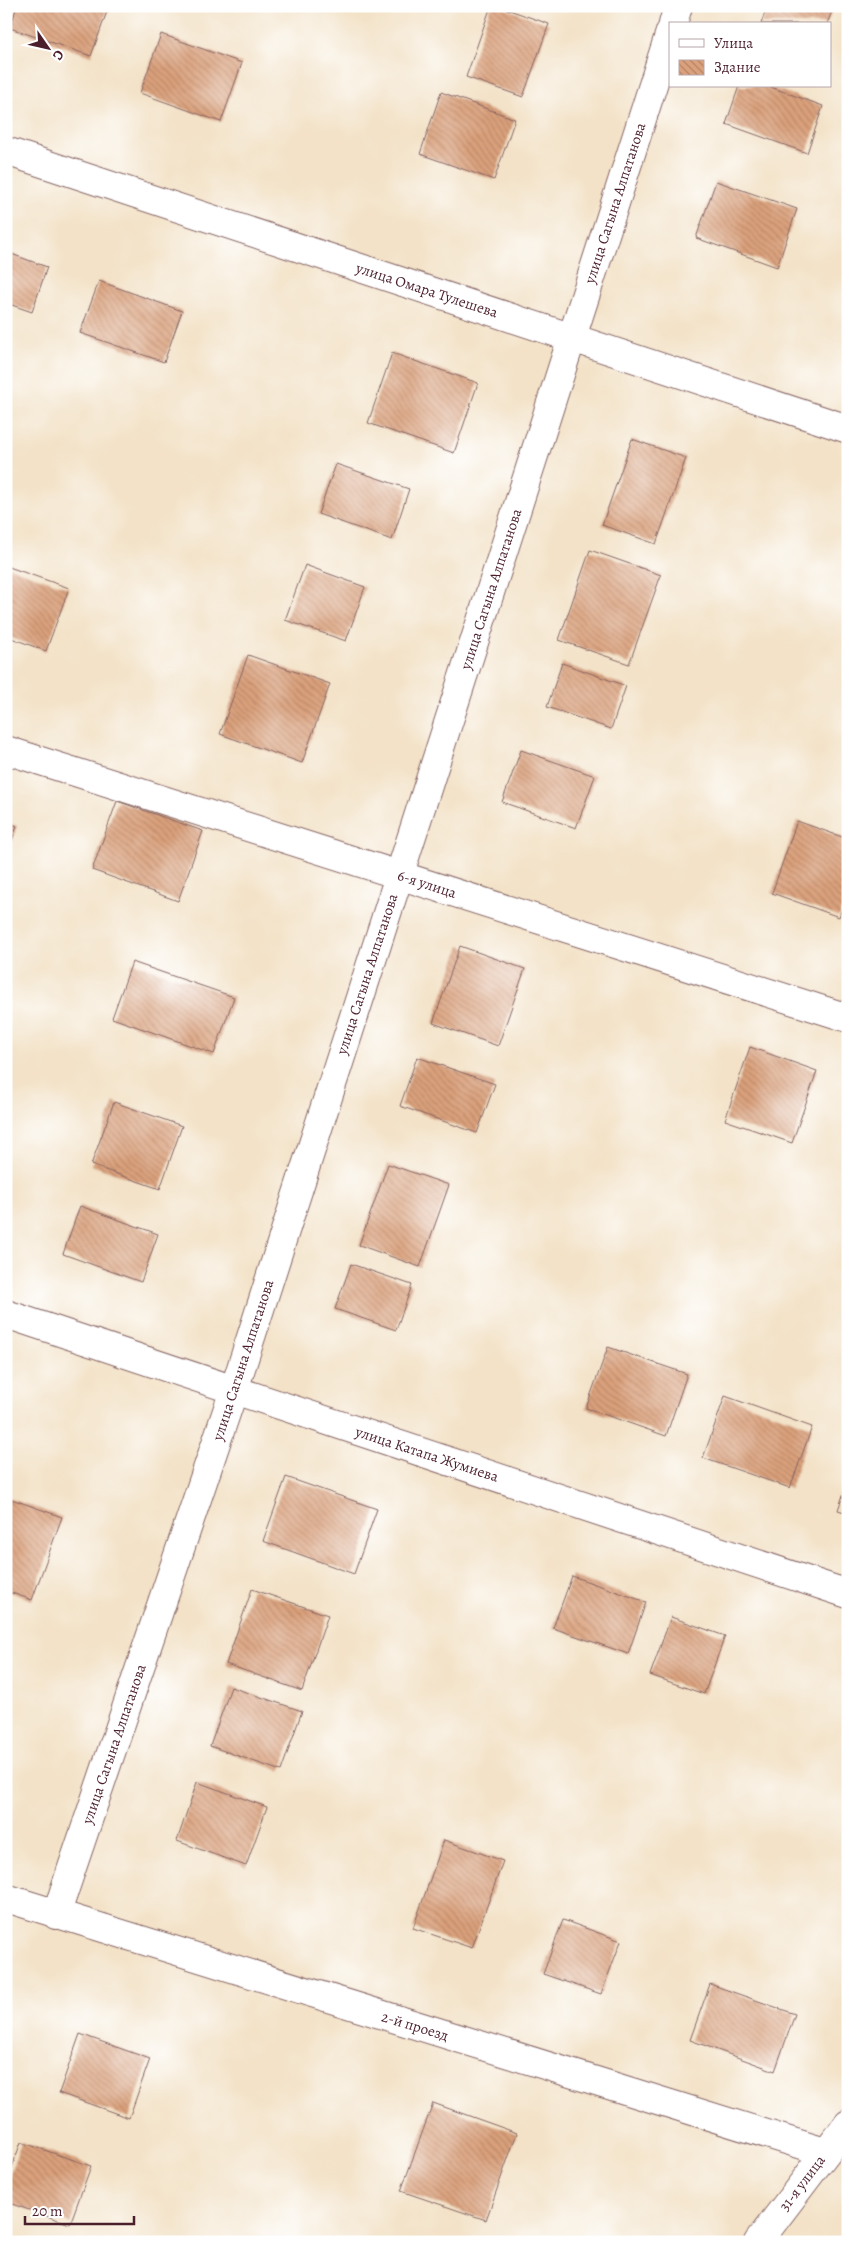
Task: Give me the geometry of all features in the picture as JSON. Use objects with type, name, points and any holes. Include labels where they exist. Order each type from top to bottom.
[{"type":"street","points":[[674,22],[678,6]]},
{"type":"street","name":"улица Сагына Алпатанова","points":[[56,1915],[234,1390],[669,35]]},
{"type":"street","name":"улица Омара Тулешева","points":[[6,151],[848,429]]},
{"type":"street","name":"6-я улица","points":[[6,750],[848,1018]]},
{"type":"street","name":"улица Катапа Жумиева","points":[[6,1314],[848,1594]]},
{"type":"street","name":"2-й проезд","points":[[6,1898],[825,2152]]},
{"type":"street","name":"31-я улица","points":[[758,2242],[848,2124]]},
{"type":"building","points":[[17,6],[109,6],[91,56],[10,28]]},
{"type":"building","points":[[491,6],[498,6],[549,24],[523,97],[466,77]]},
{"type":"building","points":[[767,6],[834,6],[828,22],[762,22]]},
{"type":"building","points":[[161,34],[242,63],[221,122],[140,93]]},
{"type":"building","points":[[738,88],[774,88],[823,106],[807,153],[726,124]]},
{"type":"building","points":[[441,92],[515,119],[494,180],[420,154]]},
{"type":"building","points":[[716,181],[797,209],[777,267],[696,238]]},
{"type":"building","points":[[6,252],[47,267],[32,312],[6,303]]},
{"type":"building","points":[[99,281],[182,311],[164,362],[80,333]]},
{"type":"building","points":[[392,353],[478,383],[454,453],[368,423]]},
{"type":"building","points":[[632,439],[686,458],[656,544],[602,525]]},
{"type":"building","points":[[336,464],[409,489],[392,540],[318,514]]},
{"type":"building","points":[[590,550],[661,575],[629,664],[559,640]]},
{"type":"building","points":[[305,565],[365,587],[346,641],[285,620]]},
{"type":"building","points":[[6,566],[69,588],[46,651],[6,636]]},
{"type":"building","points":[[248,655],[330,684],[302,763],[220,734]]},
{"type":"building","points":[[562,663],[626,686],[611,729],[547,707]]},
{"type":"building","points":[[521,750],[595,776],[576,828],[502,802]]},
{"type":"building","points":[[117,801],[203,831],[178,901],[92,870]]},
{"type":"building","points":[[797,821],[848,839],[848,891],[839,917],[772,893]]},
{"type":"building","points":[[6,822],[17,826],[7,855],[6,855]]},
{"type":"building","points":[[460,946],[525,969],[498,1046],[433,1023]]},
{"type":"building","points":[[132,962],[234,997],[214,1054],[112,1018]]},
{"type":"building","points":[[750,1047],[817,1071],[792,1143],[725,1120]]},
{"type":"building","points":[[417,1057],[495,1084],[477,1133],[400,1106]]},
{"type":"building","points":[[114,1102],[182,1126],[160,1189],[91,1165]]},
{"type":"building","points":[[388,1164],[449,1185],[420,1267],[359,1245]]},
{"type":"building","points":[[80,1206],[158,1234],[141,1282],[63,1254]]},
{"type":"building","points":[[351,1264],[412,1285],[396,1330],[335,1309]]},
{"type":"building","points":[[608,1347],[687,1374],[666,1436],[586,1408]]},
{"type":"building","points":[[725,1396],[812,1427],[790,1488],[703,1458]]},
{"type":"building","points":[[286,1477],[377,1509],[354,1574],[263,1541]]},
{"type":"building","points":[[848,1483],[848,1513],[838,1510]]},
{"type":"building","points":[[6,1497],[62,1517],[32,1600],[6,1591]]},
{"type":"building","points":[[572,1576],[646,1602],[628,1654],[553,1628]]},
{"type":"building","points":[[252,1589],[328,1615],[302,1691],[226,1664]]},
{"type":"building","points":[[671,1617],[725,1636],[704,1694],[650,1675]]},
{"type":"building","points":[[231,1687],[302,1711],[281,1771],[210,1746]]},
{"type":"building","points":[[197,1782],[267,1807],[246,1866],[177,1841]]},
{"type":"building","points":[[444,1840],[503,1861],[472,1948],[413,1928]]},
{"type":"building","points":[[563,1920],[621,1941],[601,1994],[543,1974]]},
{"type":"building","points":[[710,1984],[795,2014],[775,2071],[690,2040]]},
{"type":"building","points":[[80,2034],[150,2059],[129,2118],[59,2093]]},
{"type":"building","points":[[433,2103],[517,2133],[486,2220],[401,2191]]},
{"type":"building","points":[[21,2142],[91,2166],[70,2224],[6,2202],[6,2184]]}]
